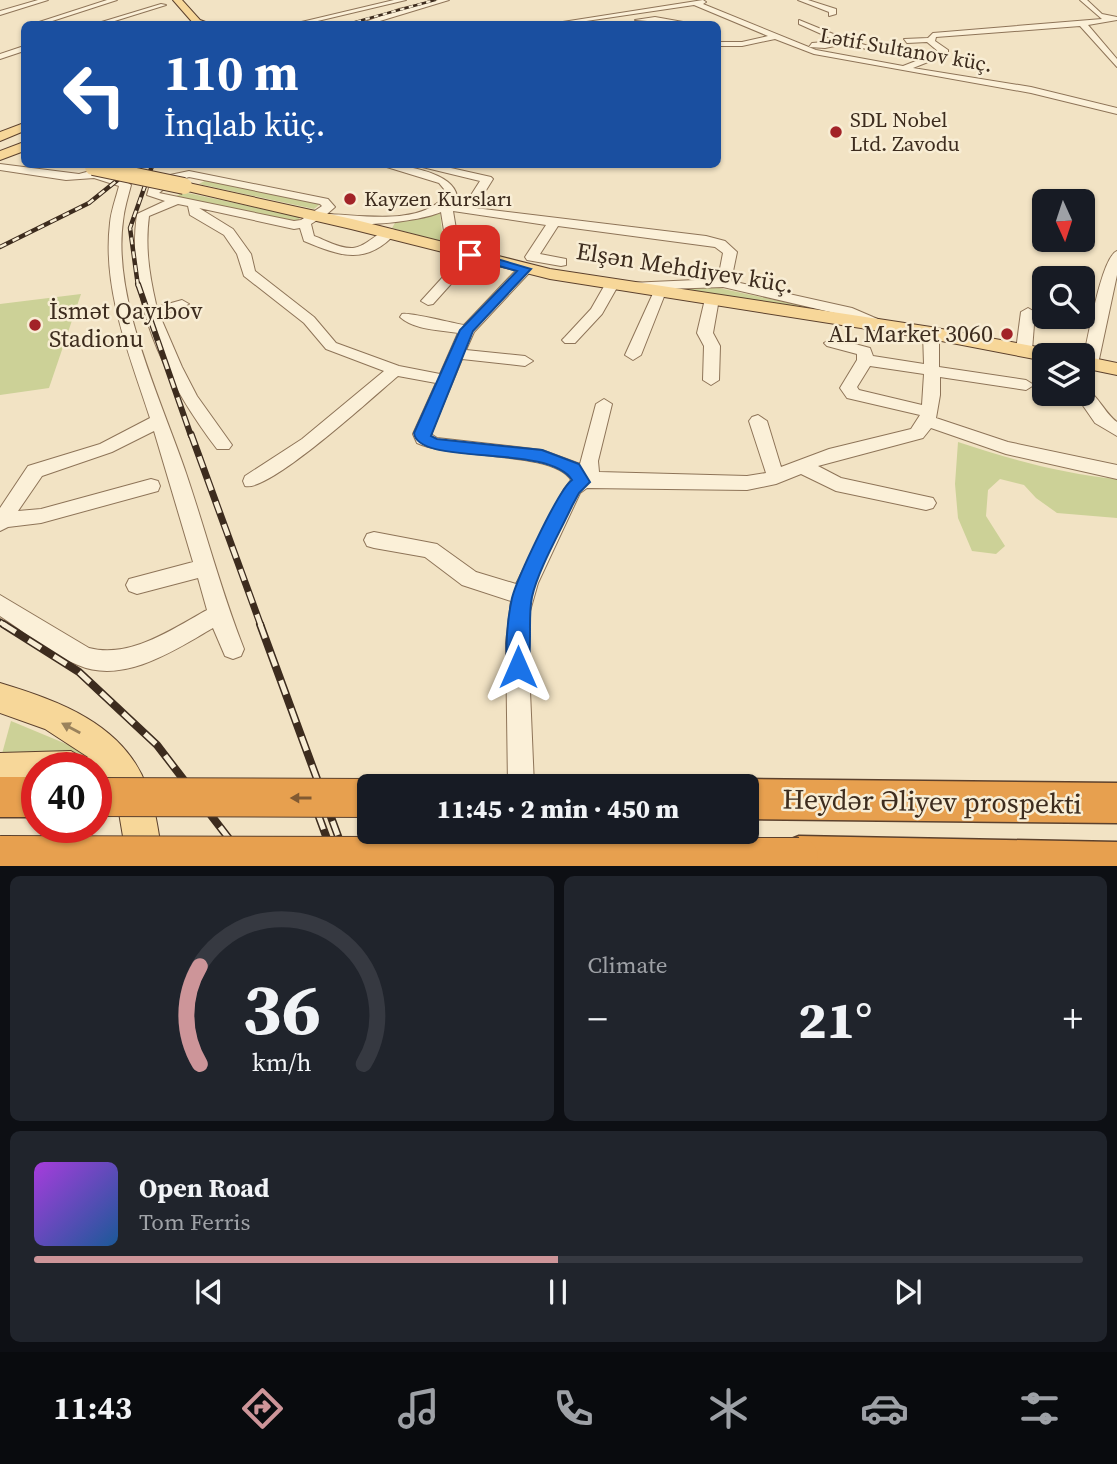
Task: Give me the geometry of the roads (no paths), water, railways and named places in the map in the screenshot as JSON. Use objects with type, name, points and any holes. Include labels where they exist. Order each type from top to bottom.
[{"type":"highway","points":[[113,790],[357,798]]},
{"type":"highway","points":[[0,797],[21,797]]},
{"type":"highway","name":"Heydər Əliyev prospekti","points":[[759,799],[1117,803]]},
{"type":"highway","points":[[0,855],[799,858],[1117,863]]},
{"type":"main road","points":[[177,0],[196,21]]},
{"type":"main road","points":[[162,1],[171,15]]},
{"type":"main road","points":[[0,139],[21,128]]},
{"type":"main road","points":[[0,139],[21,143]]},
{"type":"main road","points":[[0,156],[21,146]]},
{"type":"main road","points":[[0,156],[21,156]]},
{"type":"main road","name":"Elşən Mehdiyev küç.","points":[[90,169],[184,186],[305,221],[390,233],[525,269],[932,333],[1032,352]]},
{"type":"main road","points":[[1095,365],[1117,369]]},
{"type":"main road","points":[[0,698],[51,717],[97,744],[112,757],[113,790],[146,866]]},
{"type":"main road","points":[[0,771],[21,770]]},
{"type":"main road","points":[[112,774],[115,775],[113,790]]},
{"type":"street","points":[[0,15],[45,0]]},
{"type":"street","points":[[48,21],[114,0]]},
{"type":"street","points":[[310,21],[402,0]]},
{"type":"street","points":[[372,21],[446,0]]},
{"type":"street","name":"Lətif Sultanov küç.","points":[[676,0],[788,43],[830,55],[1026,89],[1117,111]]},
{"type":"street","points":[[801,0],[833,11],[832,14]]},
{"type":"street","points":[[1083,0],[1098,15],[1117,18]]},
{"type":"street","points":[[107,21],[162,1]]},
{"type":"street","points":[[574,21],[713,1]]},
{"type":"street","points":[[355,2],[359,10]]},
{"type":"street","points":[[797,9],[819,6]]},
{"type":"street","points":[[0,15],[11,19]]},
{"type":"street","points":[[930,40],[931,36],[935,35],[1084,23],[1106,20],[1105,18]]},
{"type":"street","points":[[636,21],[663,21]]},
{"type":"street","points":[[721,25],[738,22]]},
{"type":"street","points":[[802,22],[845,42],[876,49]]},
{"type":"street","points":[[1084,23],[1117,64]]},
{"type":"street","points":[[814,27],[836,25]]},
{"type":"street","points":[[721,44],[741,44],[774,37]]},
{"type":"street","points":[[893,77],[903,69],[944,52],[930,40],[907,41]]},
{"type":"street","points":[[788,43],[822,46],[845,42]]},
{"type":"street","points":[[0,57],[21,50]]},
{"type":"street","points":[[0,167],[16,167],[71,179],[90,169],[125,186],[116,223],[117,277],[126,322],[219,614],[233,649]]},
{"type":"street","points":[[280,235],[305,221],[329,207],[328,204],[194,174],[174,177],[153,190],[156,197],[175,201],[305,221],[390,219],[426,214],[443,206],[449,199],[451,191],[443,181],[396,168]]},
{"type":"street","points":[[434,168],[487,179],[467,211]]},
{"type":"street","points":[[175,201],[148,210],[142,218],[141,261],[146,292],[167,350],[197,411],[223,445]]},
{"type":"street","points":[[197,205],[193,208],[194,212],[225,229],[233,237],[245,256],[244,264],[249,272],[309,320],[331,346],[395,370],[444,380]]},
{"type":"street","points":[[443,206],[720,244],[729,250],[730,254],[724,282]]},
{"type":"street","points":[[428,301],[470,255],[452,243],[447,212],[443,206]]},
{"type":"street","points":[[305,221],[308,238],[348,253],[364,252],[390,233]]},
{"type":"street","points":[[554,222],[532,257],[561,262]]},
{"type":"street","points":[[1092,343],[1117,255]]},
{"type":"street","points":[[525,269],[467,330],[422,433],[427,443],[542,456],[573,468],[586,481]]},
{"type":"street","points":[[570,340],[621,285],[724,282],[758,293],[846,311],[887,326]]},
{"type":"street","points":[[633,355],[661,291]]},
{"type":"street","points":[[711,380],[712,346],[705,333],[712,299]]},
{"type":"street","points":[[153,313],[182,304]]},
{"type":"street","points":[[1024,350],[1028,312]]},
{"type":"street","points":[[407,317],[418,322],[467,330]]},
{"type":"street","points":[[521,774],[517,643],[522,595],[573,489],[586,481],[734,484],[777,476],[829,454],[917,433],[928,416],[933,372],[932,333]]},
{"type":"street","points":[[832,343],[865,351],[865,360],[850,380],[848,391],[928,416],[1006,448],[1117,472]]},
{"type":"street","points":[[456,354],[525,361]]},
{"type":"street","points":[[865,360],[1026,386]]},
{"type":"street","points":[[252,481],[308,443],[395,370]]},
{"type":"street","points":[[586,481],[604,404]]},
{"type":"street","points":[[1092,406],[1101,419],[1117,430]]},
{"type":"street","points":[[1,521],[35,471],[123,442],[159,421]]},
{"type":"street","points":[[758,421],[770,463],[777,476]]},
{"type":"street","points":[[800,466],[836,484],[926,503]]},
{"type":"street","points":[[1,521],[41,516],[151,486]]},
{"type":"street","points":[[374,540],[430,550],[469,579],[522,595]]},
{"type":"street","points":[[137,585],[206,567]]},
{"type":"street","points":[[0,604],[83,657],[102,662],[127,659],[159,647],[219,614]]},
{"type":"street","points":[[522,844],[523,866]]},
{"type":"railway","points":[[359,21],[435,0]]},
{"type":"railway","points":[[0,247],[89,203],[133,168]]},
{"type":"railway","points":[[138,286],[130,228],[151,168]]},
{"type":"railway","points":[[138,284],[191,436]]},
{"type":"railway","points":[[191,434],[261,626]]},
{"type":"railway","points":[[3,624],[79,672],[157,745],[250,866]]},
{"type":"railway","points":[[260,624],[349,866]]},
{"type":"railway","points":[[308,787],[337,866]]},
{"type":"place","name":"SDL Nobel Ltd. Zavodu","points":[[836,132]]},
{"type":"place","name":"Kayzen Kursları","points":[[350,199]]},
{"type":"place","name":"İsmət Qayıbov Stadionu","points":[[35,325]]},
{"type":"place","name":"AL Market 3060","points":[[1007,334]]}]
